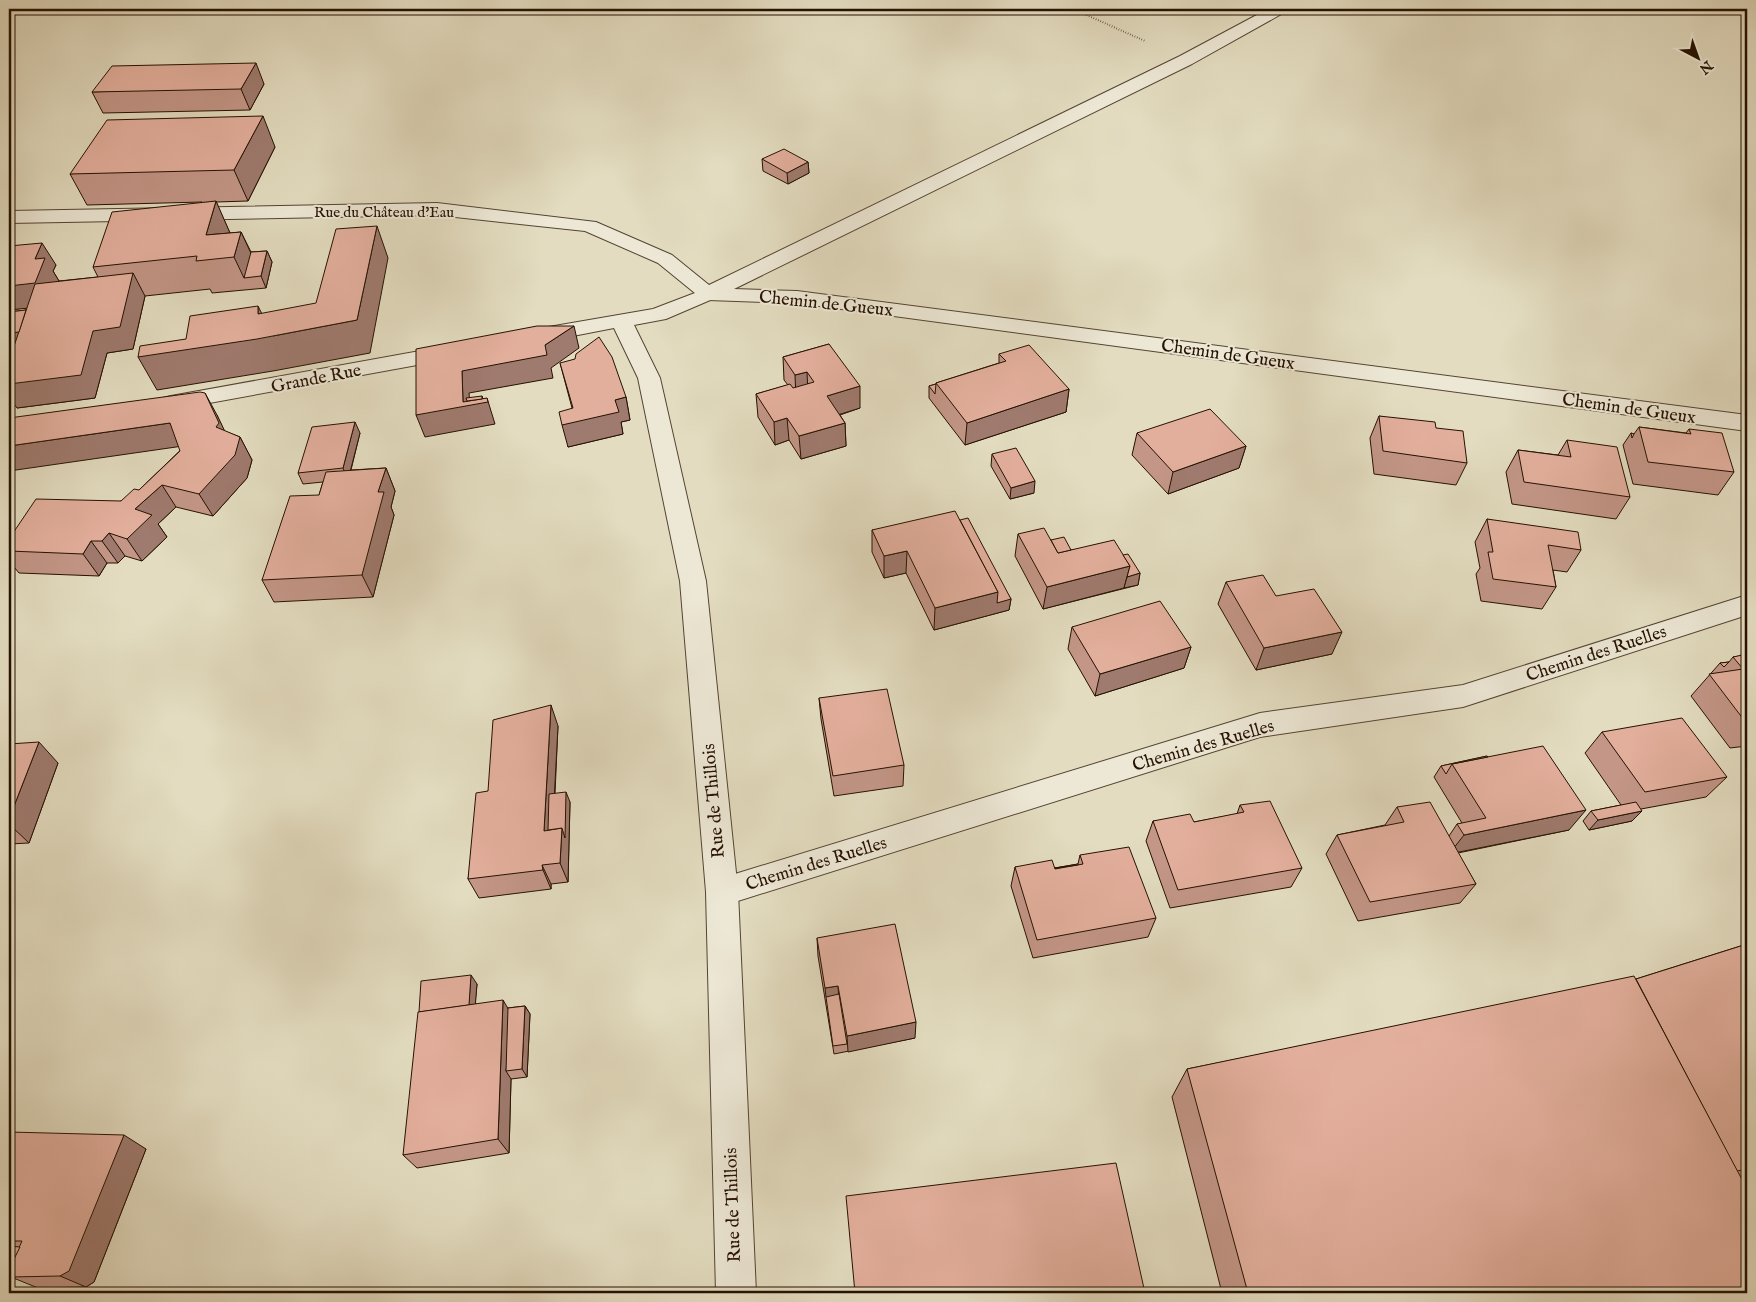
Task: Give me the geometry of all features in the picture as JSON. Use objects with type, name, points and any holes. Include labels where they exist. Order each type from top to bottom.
[{"type":"street","points":[[517,340],[658,314],[708,294],[1186,60],[1279,9]]},
{"type":"street","name":"Rue du Château d'Eau","points":[[9,217],[437,209],[589,226],[665,259],[708,294]]},
{"type":"street","name":"Chemin de Gueux","points":[[708,294],[797,297],[1747,423]]},
{"type":"street","name":"Rue de Thillois","points":[[621,320],[649,378],[693,581],[722,892],[736,1293]]},
{"type":"street","name":"Grande Rue","points":[[150,406],[196,400],[469,349]]},
{"type":"street","name":"Chemin des Ruelles","points":[[722,892],[1260,725],[1463,696],[1747,605]]},
{"type":"path","points":[[1073,9],[1186,60]]},
{"type":"building","points":[[256,63],[241,89],[92,92],[112,66]]},
{"type":"building","points":[[263,116],[234,170],[70,174],[107,120]]},
{"type":"building","points":[[784,149],[808,162],[787,173],[762,159]]},
{"type":"building","points":[[216,201],[206,235],[241,232],[234,257],[196,261],[197,256],[93,267],[112,212]]},
{"type":"building","points":[[377,226],[357,320],[257,339],[138,357],[140,346],[186,339],[190,316],[258,306],[258,314],[316,303],[336,229]]},
{"type":"building","points":[[42,243],[35,259],[45,258],[35,283],[9,286],[9,246]]},
{"type":"building","points":[[267,251],[261,276],[244,278],[251,252]]},
{"type":"building","points":[[133,273],[120,327],[93,331],[81,375],[9,384],[9,361],[35,284]]},
{"type":"building","points":[[26,310],[19,332],[9,333],[9,312]]},
{"type":"building","points":[[537,326],[574,326],[545,345],[547,355],[462,371],[463,402],[487,398],[488,402],[416,415],[416,349]]},
{"type":"building","points":[[599,337],[612,357],[626,397],[615,400],[619,412],[562,425],[559,412],[573,408],[560,363],[575,359],[576,354]]},
{"type":"building","points":[[829,344],[860,386],[827,396],[845,423],[799,436],[787,418],[774,422],[756,394],[790,384],[793,388],[814,382],[807,372],[795,375],[783,357]]},
{"type":"building","points":[[1029,345],[1069,389],[967,423],[936,383],[1006,361],[999,354]]},
{"type":"building","points":[[936,384],[935,394],[929,386]]},
{"type":"building","points":[[200,392],[205,393],[219,423],[216,427],[240,437],[235,455],[199,494],[162,485],[135,509],[152,515],[127,539],[109,533],[102,541],[91,541],[83,554],[9,551],[9,539],[36,499],[121,501],[134,489],[139,490],[180,451],[170,423],[9,446],[9,418]]},
{"type":"building","points":[[482,396],[482,399],[467,401],[466,398]]},
{"type":"building","points":[[1210,409],[1246,446],[1173,472],[1137,433]]},
{"type":"building","points":[[1379,416],[1435,422],[1436,428],[1463,431],[1467,463],[1383,451]]},
{"type":"building","points":[[355,422],[343,468],[298,473],[312,427]]},
{"type":"building","points":[[1639,427],[1691,434],[1689,429],[1722,433],[1734,472],[1648,462]]},
{"type":"building","points":[[1567,440],[1617,447],[1630,497],[1524,482],[1518,450],[1571,457]]},
{"type":"building","points":[[1016,448],[1035,481],[1011,488],[992,454]]},
{"type":"building","points":[[386,468],[378,492],[384,492],[362,575],[262,580],[290,496],[319,495],[326,472]]},
{"type":"building","points":[[955,511],[998,592],[935,608],[907,551],[884,556],[872,530]]},
{"type":"building","points":[[968,518],[1011,599],[997,603],[998,592],[960,520]]},
{"type":"building","points":[[1487,519],[1578,532],[1581,550],[1548,545],[1556,587],[1493,579],[1488,552],[1493,552]]},
{"type":"building","points":[[1044,528],[1058,553],[1114,540],[1130,566],[1047,587],[1018,534]]},
{"type":"building","points":[[1064,537],[1071,550],[1058,553],[1051,540]]},
{"type":"building","points":[[1128,554],[1140,573],[1127,577],[1130,566],[1123,555]]},
{"type":"building","points":[[1263,575],[1276,596],[1314,589],[1342,632],[1264,648],[1226,582]]},
{"type":"building","points":[[1160,601],[1191,647],[1100,674],[1072,627]]},
{"type":"building","points":[[1747,654],[1747,724],[1709,674],[1743,669],[1733,657]]},
{"type":"building","points":[[1729,662],[1724,667],[1720,663]]},
{"type":"building","points":[[887,689],[904,765],[833,776],[819,698]]},
{"type":"building","points":[[551,705],[544,831],[562,828],[560,863],[542,865],[543,870],[468,879],[476,793],[488,791],[493,720]]},
{"type":"building","points":[[1682,718],[1727,777],[1645,792],[1602,732]]},
{"type":"building","points":[[39,742],[9,819],[9,744]]},
{"type":"building","points":[[1543,746],[1586,810],[1464,835],[1457,824],[1486,818],[1452,764]]},
{"type":"building","points":[[1487,756],[1452,764],[1446,774],[1441,766]]},
{"type":"building","points":[[566,792],[565,838],[562,828],[548,830],[549,794]]},
{"type":"building","points":[[1270,801],[1302,868],[1178,890],[1153,821],[1190,814],[1194,822],[1244,812],[1240,805]]},
{"type":"building","points":[[1430,802],[1476,884],[1370,902],[1337,835],[1404,822],[1397,807]]},
{"type":"building","points":[[1636,802],[1642,811],[1598,820],[1591,811]]},
{"type":"building","points":[[1129,847],[1156,918],[1037,940],[1015,867],[1052,860],[1055,869],[1083,864],[1080,855]]},
{"type":"building","points":[[895,924],[916,1022],[847,1036],[838,986],[825,988],[817,938]]},
{"type":"building","points":[[1747,944],[1747,1169],[1737,1171],[1636,979]]},
{"type":"building","points":[[471,975],[469,1005],[419,1012],[421,981]]},
{"type":"building","points":[[1634,976],[1747,1189],[1747,1293],[1248,1293],[1187,1069]]},
{"type":"building","points":[[839,994],[847,1044],[833,1046],[826,997]]},
{"type":"building","points":[[503,1000],[498,1139],[403,1155],[418,1012]]},
{"type":"building","points":[[525,1006],[522,1069],[506,1071],[508,1008]]},
{"type":"building","points":[[9,1132],[124,1135],[69,1271],[60,1276],[11,1277],[9,1270],[22,1241],[9,1241]]},
{"type":"building","points":[[1116,1163],[1145,1293],[855,1293],[846,1196]]},
{"type":"building","points":[[9,1247],[20,1247],[14,1259]]}]
